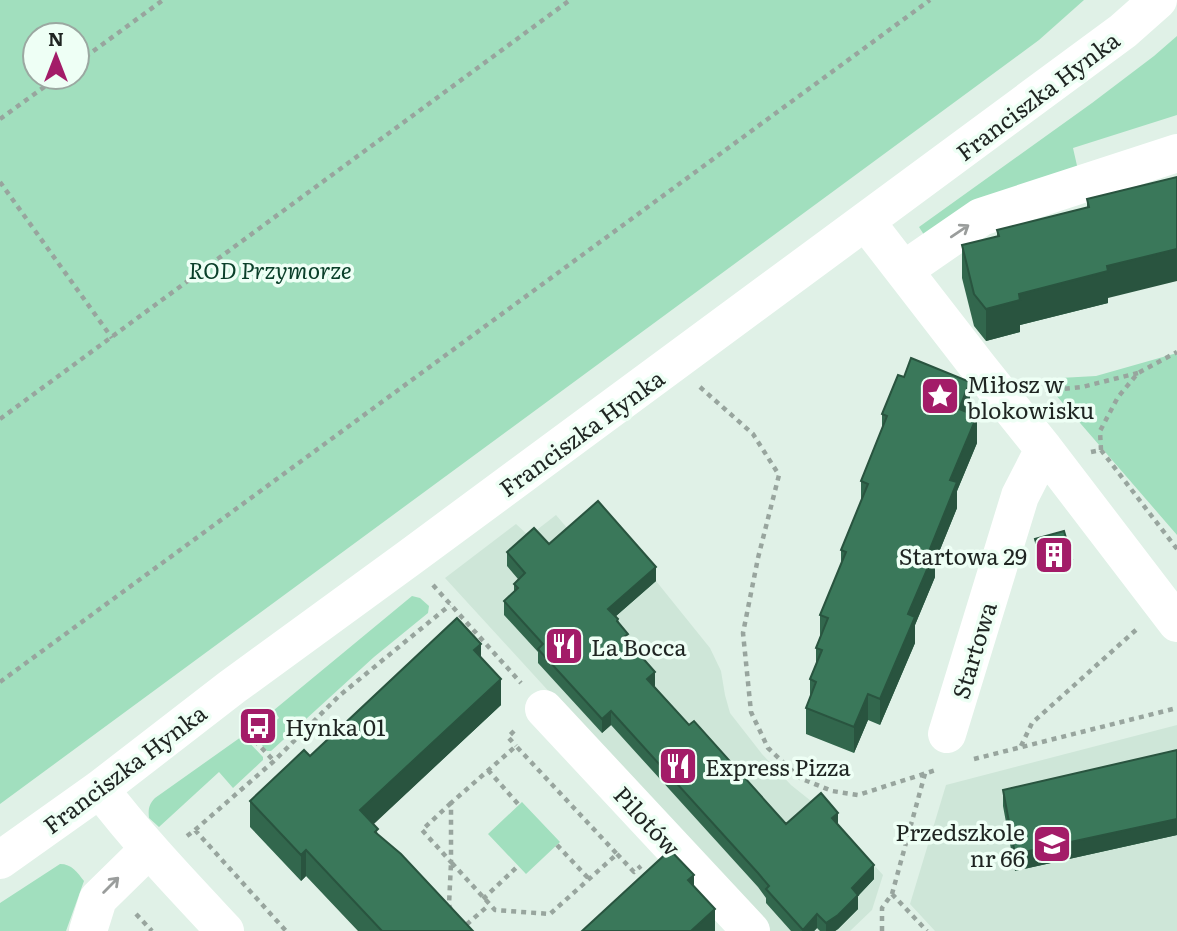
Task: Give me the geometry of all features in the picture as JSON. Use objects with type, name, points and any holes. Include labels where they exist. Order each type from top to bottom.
[{"type":"street","name":"Franciszka Hynka","points":[[0,860],[100,789],[232,687],[866,222],[1123,31],[1158,0]]},
{"type":"street","points":[[904,270],[981,217],[1177,153]]},
{"type":"street","points":[[866,222],[1177,623]]},
{"type":"street","name":"Startowa","points":[[952,754],[1020,496],[1044,449]]},
{"type":"street","name":"Pilotów","points":[[544,709],[751,931]]},
{"type":"street","points":[[100,789],[149,849],[225,931]]},
{"type":"street","points":[[88,931],[98,899],[149,849]]},
{"type":"path","points":[[91,53],[163,0]]},
{"type":"path","points":[[0,419],[570,0]]},
{"type":"path","points":[[0,681],[930,0]]},
{"type":"path","points":[[0,119],[39,91]]},
{"type":"path","points":[[0,182],[111,338]]},
{"type":"path","points":[[1038,390],[1082,387],[1138,373],[1177,352]]},
{"type":"path","points":[[1101,450],[1100,431],[1118,397],[1138,373]]},
{"type":"path","points":[[694,382],[753,434],[779,475],[743,633],[751,712],[768,748],[800,778],[832,791],[858,795],[925,772],[952,754]]},
{"type":"path","points":[[409,558],[544,709]]},
{"type":"path","points":[[195,830],[274,761],[339,696],[450,605]]},
{"type":"path","points":[[1021,747],[1032,723],[1134,633]]},
{"type":"path","points":[[883,931],[882,908],[892,894],[933,751],[952,754],[1021,747],[1177,708]]},
{"type":"path","points":[[240,725],[274,761]]},
{"type":"path","points":[[516,746],[617,854],[550,914],[495,910],[422,830],[451,803],[516,746]]},
{"type":"path","points":[[488,770],[519,805]]},
{"type":"path","points":[[451,803],[449,905],[453,918]]},
{"type":"path","points":[[557,845],[589,879]]},
{"type":"path","points":[[483,899],[519,866]]},
{"type":"path","points":[[892,894],[927,931]]},
{"type":"path","points":[[459,931],[489,905]]},
{"type":"shaded area","points":[[556,515],[574,536],[598,515],[710,648],[721,671],[730,713],[762,754],[791,785],[821,807],[883,875],[872,910],[850,931],[768,931],[445,578],[516,524],[529,536]]},
{"type":"shaded area","name":"Przedszkole nr 66","points":[[1177,725],[1177,931],[935,931],[910,904],[946,785]]},
{"type":"green space","name":"ROD Przymorze","points":[[0,0],[1084,0],[1039,40],[0,804]]},
{"type":"green space","points":[[1177,36],[1177,115],[1073,148],[1078,170],[928,241],[919,227],[1092,103]]},
{"type":"green space","points":[[1177,353],[1177,535],[1042,379],[1096,376]]},
{"type":"green space","points":[[412,596],[420,598],[429,606],[428,613],[374,657],[271,751],[267,751],[256,738],[279,718],[274,710]]},
{"type":"green space","points":[[244,737],[263,760],[233,788],[219,772],[159,827],[149,818],[149,807],[155,798]]},
{"type":"green space","points":[[522,802],[560,842],[526,874],[488,834]]},
{"type":"green space","points":[[60,864],[71,867],[84,881],[66,931],[0,931],[0,903]]},
{"type":"building","points":[[1177,177],[1177,249],[1107,266],[1108,271],[1019,294],[1020,300],[986,309],[974,294],[962,245],[999,236],[997,230],[1089,207],[1087,199]]},
{"type":"building","points":[[911,358],[970,382],[959,409],[977,416],[950,480],[957,482],[930,549],[935,551],[908,614],[915,617],[880,699],[868,694],[854,727],[806,708],[816,682],[810,679],[822,650],[816,648],[828,618],[820,615],[846,552],[841,550],[868,484],[861,481],[887,416],[882,414],[898,375],[904,377]]},
{"type":"building","points":[[598,501],[656,567],[608,609],[628,634],[624,637],[655,672],[647,679],[689,725],[694,721],[786,824],[821,793],[838,813],[832,818],[874,865],[852,888],[858,895],[826,923],[817,914],[803,930],[766,889],[769,886],[758,873],[611,711],[602,719],[538,649],[543,644],[504,601],[518,588],[514,584],[525,573],[507,552],[534,528],[549,544]]},
{"type":"building","name":"Startowa 29","points":[[1064,531],[1072,559],[1043,567],[1035,539]]},
{"type":"building","points":[[457,618],[481,644],[474,650],[501,679],[360,810],[378,829],[375,832],[401,854],[473,931],[382,931],[306,850],[301,855],[250,801],[304,750],[310,756]]},
{"type":"building","points":[[1177,750],[1177,819],[1015,854],[1003,790]]},
{"type":"building","points":[[670,850],[694,875],[688,880],[715,909],[691,931],[582,931]]},
{"type":"place","name":"Miłosz w blokowisku","points":[[940,396]]},
{"type":"place","name":"Startowa 29","points":[[1054,555]]},
{"type":"place","name":"La Bocca","points":[[564,646]]},
{"type":"place","name":"Hynka 01","points":[[258,726]]},
{"type":"place","name":"Express Pizza","points":[[678,766]]},
{"type":"place","name":"Przedszkole nr 66","points":[[1052,844]]}]
